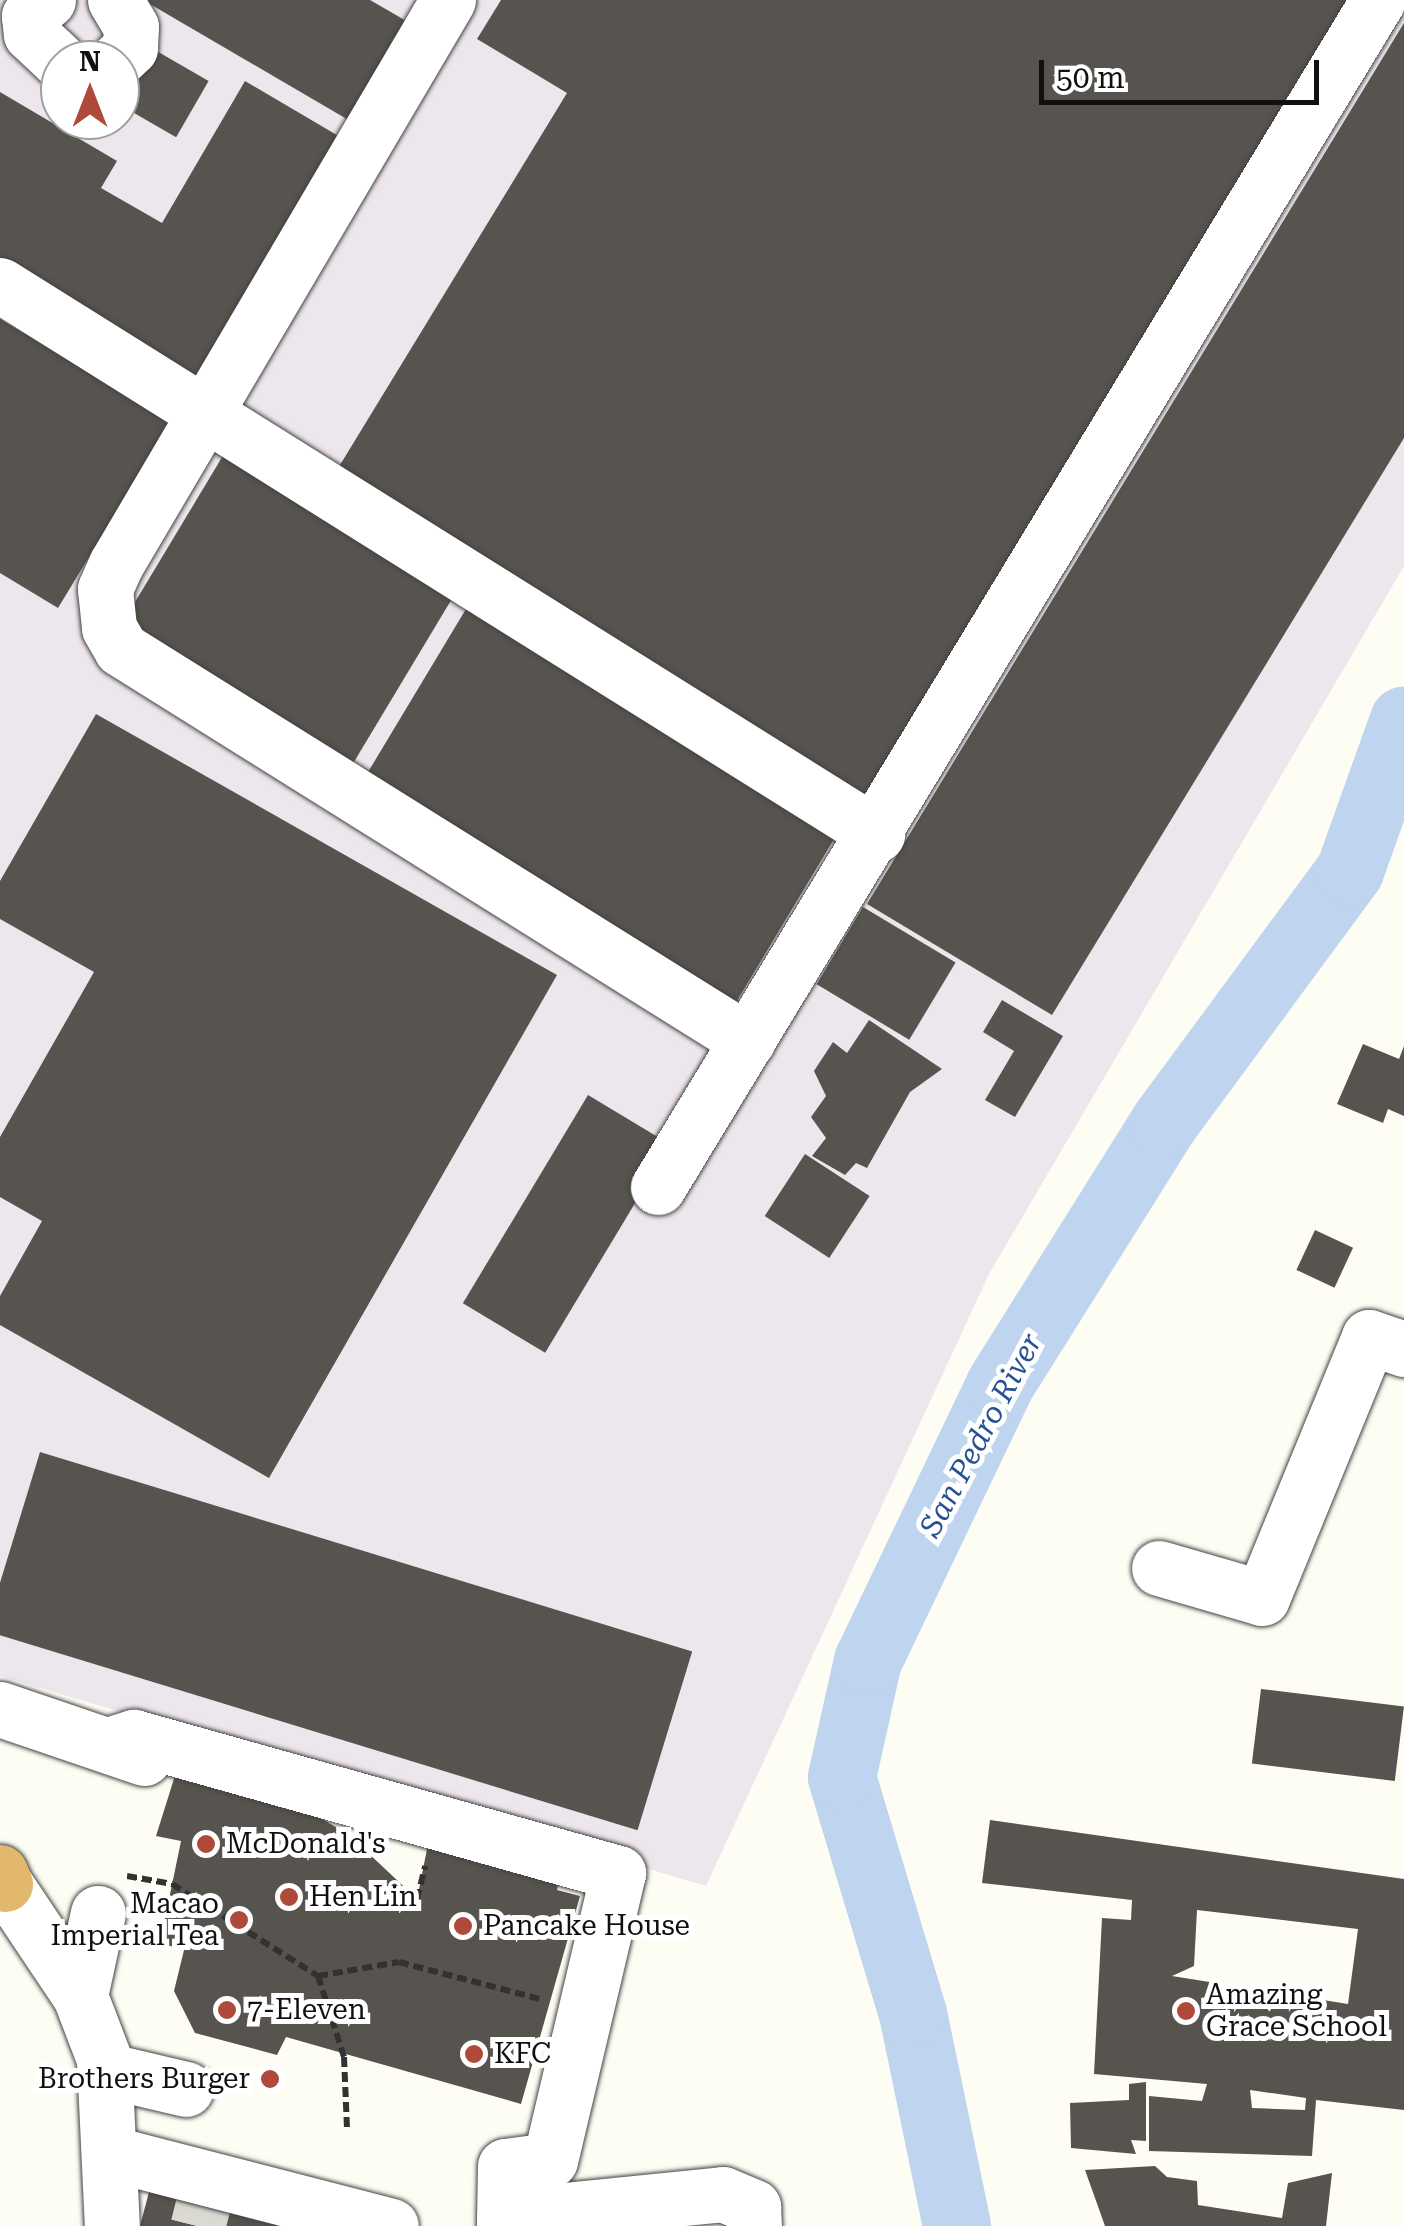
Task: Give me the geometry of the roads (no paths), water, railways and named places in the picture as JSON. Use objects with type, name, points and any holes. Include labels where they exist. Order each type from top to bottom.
[{"type":"lane","points":[[40,43],[31,34],[29,16],[48,0]]},
{"type":"lane","points":[[115,0],[131,27],[130,40]]},
{"type":"lane","points":[[448,0],[201,410],[105,589],[109,628],[121,649],[748,1041]]},
{"type":"lane","points":[[658,1186],[878,834],[1378,0]]},
{"type":"lane","points":[[0,285],[878,834]]},
{"type":"lane","points":[[1160,1568],[1262,1598],[1368,1338],[1404,1348]]},
{"type":"lane","points":[[0,1710],[126,1753],[615,1887],[550,2160],[505,2203]]},
{"type":"lane","points":[[2,1878],[80,1996],[105,2070],[113,2154],[112,2226]]},
{"type":"lane","points":[[80,1996],[102,1892]]},
{"type":"lane","points":[[105,2070],[186,2089]]},
{"type":"lane","points":[[113,2154],[206,2192],[270,2209],[361,2222]]},
{"type":"lane","points":[[505,2203],[723,2194],[753,2206],[754,2226]]},
{"type":"waterway","name":"San Pedro River","points":[[957,2226],[913,2014],[842,1777],[868,1661],[1000,1385],[1165,1122],[1350,871],[1404,720]]},
{"type":"tunnel","points":[[198,2226],[203,2206]]},
{"type":"place","name":"McDonald's","points":[[206,1844]]},
{"type":"place","name":"Hen Lin","points":[[289,1897]]},
{"type":"place","name":"Macao Imperial Tea","points":[[239,1920]]},
{"type":"place","name":"Pancake House","points":[[463,1926]]},
{"type":"place","name":"7-Eleven","points":[[227,2010]]},
{"type":"place","name":"Amazing Grace School","points":[[1186,2011]]},
{"type":"place","name":"KFC","points":[[474,2054]]},
{"type":"place","name":"Brothers Burger","points":[[270,2079]]}]
